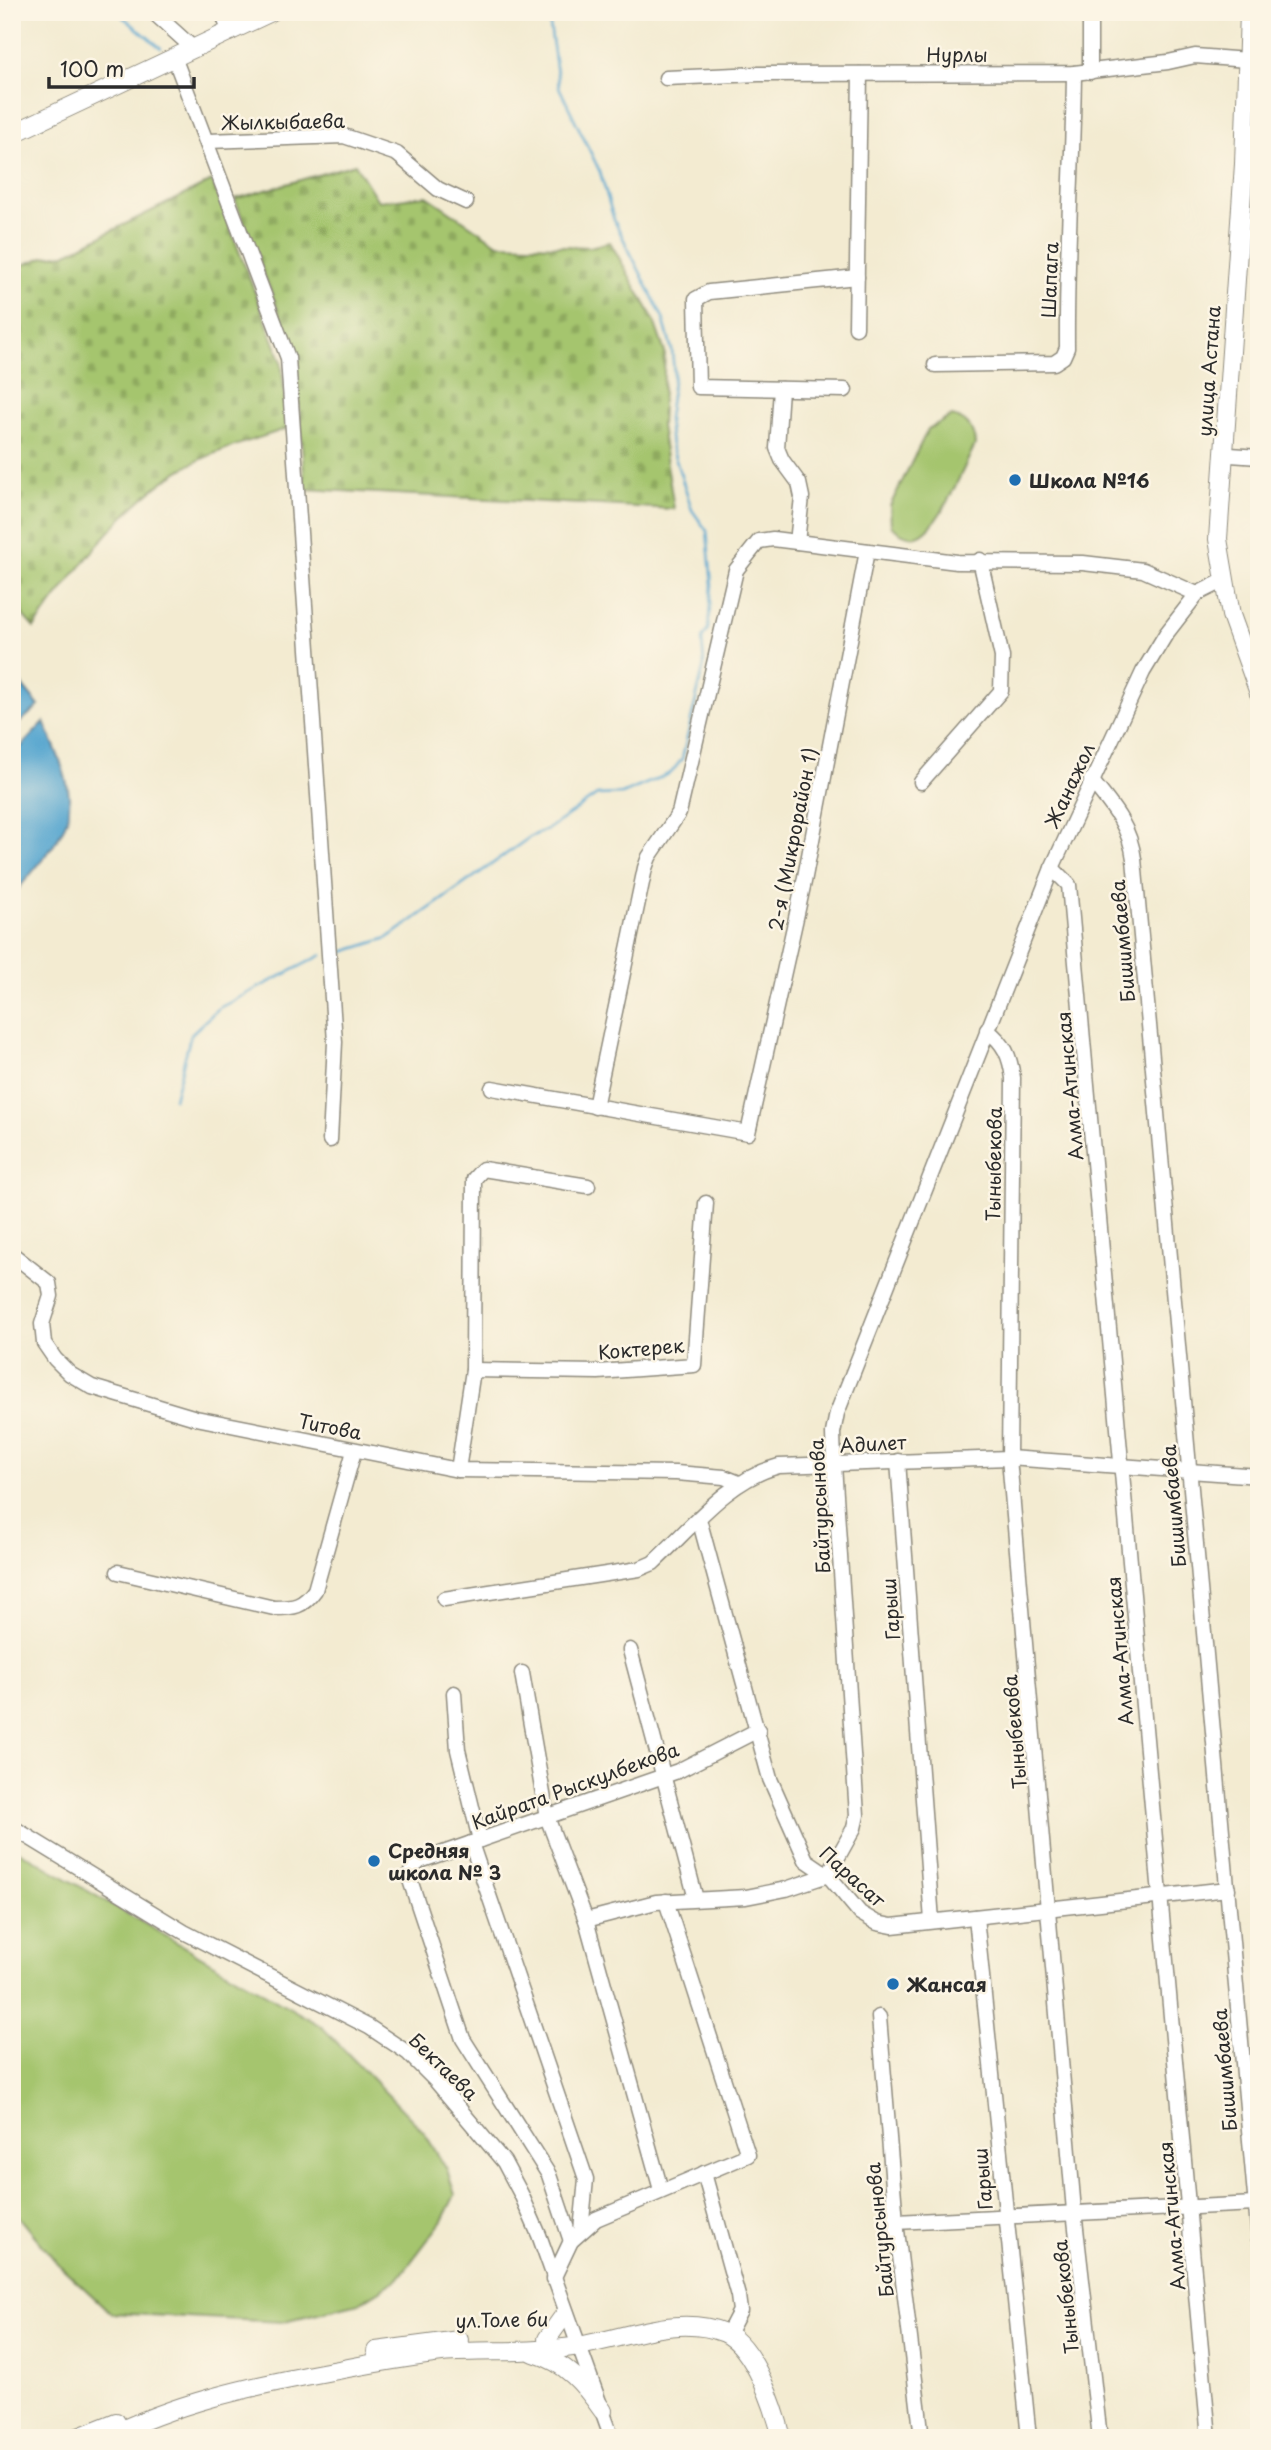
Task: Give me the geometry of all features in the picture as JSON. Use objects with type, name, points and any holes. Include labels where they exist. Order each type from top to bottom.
[{"type":"main road","points":[[12,134],[271,12]]},
{"type":"main road","name":"улица Астана","points":[[1249,12],[1247,60],[1252,91],[1244,164],[1218,539],[1223,582],[1231,615],[1259,693]]},
{"type":"main road","name":"улица Астана","points":[[1223,582],[1245,217],[1244,164]]},
{"type":"main road","points":[[547,2339],[565,2314]]},
{"type":"main road","points":[[580,2346],[681,2326],[705,2327],[728,2334],[744,2350],[759,2374],[782,2438]]},
{"type":"main road","name":"ул.Толе би","points":[[76,2438],[205,2388],[251,2376],[423,2343],[488,2338],[547,2339],[580,2346]]},
{"type":"main road","name":"ул.Толе би","points":[[105,2438],[208,2398],[251,2386],[424,2355],[580,2346]]},
{"type":"main road","points":[[524,2350],[553,2358],[569,2369],[603,2411]]},
{"type":"street","points":[[153,12],[194,49]]},
{"type":"street","points":[[222,12],[230,33]]},
{"type":"street","points":[[1090,12],[1090,72]]},
{"type":"street","name":"Нурлы","points":[[666,78],[1074,73],[1195,56],[1247,60]]},
{"type":"street","points":[[174,57],[288,358],[335,1042],[330,1140]]},
{"type":"street","name":"Шапага","points":[[934,365],[1054,363],[1063,357],[1067,348],[1066,275],[1072,207],[1074,73]]},
{"type":"street","points":[[856,328],[860,74]]},
{"type":"street","name":"Жылкыбаева","points":[[208,141],[344,136],[397,154],[438,189],[466,202]]},
{"type":"street","points":[[845,390],[698,387],[696,299],[709,292],[857,277]]},
{"type":"street","points":[[781,389],[777,448],[799,484],[802,497],[797,542]]},
{"type":"street","points":[[1230,455],[1259,457]]},
{"type":"street","points":[[492,1088],[595,1107],[645,868],[649,857],[679,813],[736,570],[759,541],[773,538],[957,562],[980,560],[1083,563],[1143,570],[1197,594]]},
{"type":"street","name":"2-я (Микрорайон 1)","points":[[595,1107],[748,1133],[804,882],[867,551]]},
{"type":"street","points":[[921,782],[1001,691],[1002,657],[980,560]]},
{"type":"street","name":"Жанажол","points":[[987,1030],[1052,868],[1143,672],[1166,634],[1197,594],[1223,582]]},
{"type":"street","name":"Бишимбаева","points":[[1091,780],[1125,822],[1132,838],[1259,2240]]},
{"type":"street","name":"Алма-Атинская","points":[[1052,868],[1069,885],[1209,2438]]},
{"type":"street","name":"Тыныбекова","points":[[987,1030],[1000,1040],[1010,1056],[1013,1078],[1009,1458],[1074,2211],[1100,2438]]},
{"type":"street","name":"Байтурсынова","points":[[828,1875],[854,1828],[857,1815],[833,1433],[837,1413],[987,1030]]},
{"type":"street","points":[[458,1470],[473,1370],[474,1179],[483,1168],[588,1185]]},
{"type":"street","name":"Коктерек","points":[[473,1370],[598,1372],[694,1365],[706,1203]]},
{"type":"street","name":"Титова","points":[[12,1254],[49,1283],[51,1296],[41,1324],[44,1343],[55,1359],[76,1378],[92,1387],[197,1418],[458,1470],[677,1473],[724,1477],[738,1483]]},
{"type":"street","points":[[118,1572],[274,1608],[294,1608],[306,1603],[315,1590],[354,1451]]},
{"type":"street","name":"Адилет","points":[[444,1599],[639,1569],[653,1563],[738,1483],[757,1472],[779,1466],[1009,1458],[1123,1464],[1189,1473],[1259,1476]]},
{"type":"street","name":"Гарыш","points":[[898,1461],[933,1922]]},
{"type":"street","name":"Парасат","points":[[699,1520],[770,1779],[806,1860],[828,1875],[848,1902],[877,1923],[892,1926],[1228,1889]]},
{"type":"street","points":[[630,1650],[696,1899]]},
{"type":"street","points":[[522,1673],[547,1817],[586,1920],[661,2190]]},
{"type":"street","points":[[454,1693],[458,1750],[475,1842],[586,2179],[576,2236],[553,2279]]},
{"type":"street","name":"Кайрата Рыскулбекова","points":[[576,2236],[549,2175],[463,2039],[409,1877],[413,1867],[420,1861],[663,1776],[758,1730]]},
{"type":"street","name":"Бектаева","points":[[12,1827],[184,1932],[369,2027],[408,2053],[477,2126],[504,2162],[540,2235],[565,2314],[580,2346],[612,2438]]},
{"type":"street","points":[[586,1920],[666,1901],[746,1897],[786,1889],[828,1875]]},
{"type":"street","points":[[576,2236],[596,2219],[748,2155],[666,1901]]},
{"type":"street","name":"Гарыш","points":[[976,1917],[1004,2214],[1029,2438]]},
{"type":"street","name":"Байтурсынова","points":[[879,2017],[895,2222],[922,2438]]},
{"type":"street","points":[[704,2173],[738,2296],[740,2311],[728,2334]]},
{"type":"street","points":[[895,2222],[1004,2214],[1255,2204]]},
{"type":"green space","points":[[355,164],[378,201],[427,196],[498,244],[590,247],[610,242],[653,318],[665,353],[661,426],[674,509],[305,489],[297,371],[290,341],[235,199]]},
{"type":"green space","points":[[212,181],[281,360],[288,428],[237,445],[188,466],[144,497],[104,538],[34,628],[12,603],[12,269],[44,257],[65,254]]},
{"type":"green space","points":[[952,416],[969,426],[975,445],[950,497],[933,523],[916,536],[906,535],[891,526],[890,506],[928,429]]},
{"type":"green space","points":[[12,1847],[321,2026],[424,2132],[447,2170],[455,2195],[442,2221],[398,2279],[359,2303],[281,2322],[111,2313],[57,2263],[12,2208]]},
{"type":"water","points":[[16,678],[39,706],[18,724],[12,718],[12,681]]},
{"type":"water","points":[[44,722],[66,778],[68,816],[50,850],[12,896],[12,781],[20,769],[16,752]]},
{"type":"waterway","points":[[117,12],[161,48]]},
{"type":"waterway","points":[[333,955],[388,938],[530,837],[548,829],[597,795],[622,794],[671,773],[682,759],[704,665],[702,639],[708,629],[712,585],[707,531],[692,510],[671,445],[668,419],[674,373],[672,350],[663,318],[614,220],[600,172],[559,87],[548,12]]},
{"type":"waterway","points":[[174,1099],[191,1034],[219,1008],[322,955]]},
{"type":"place","name":"Школа №16","points":[[1015,480]]},
{"type":"place","name":"Средняя школа № 3","points":[[374,1861]]},
{"type":"place","name":"Жансая","points":[[893,1984]]}]
